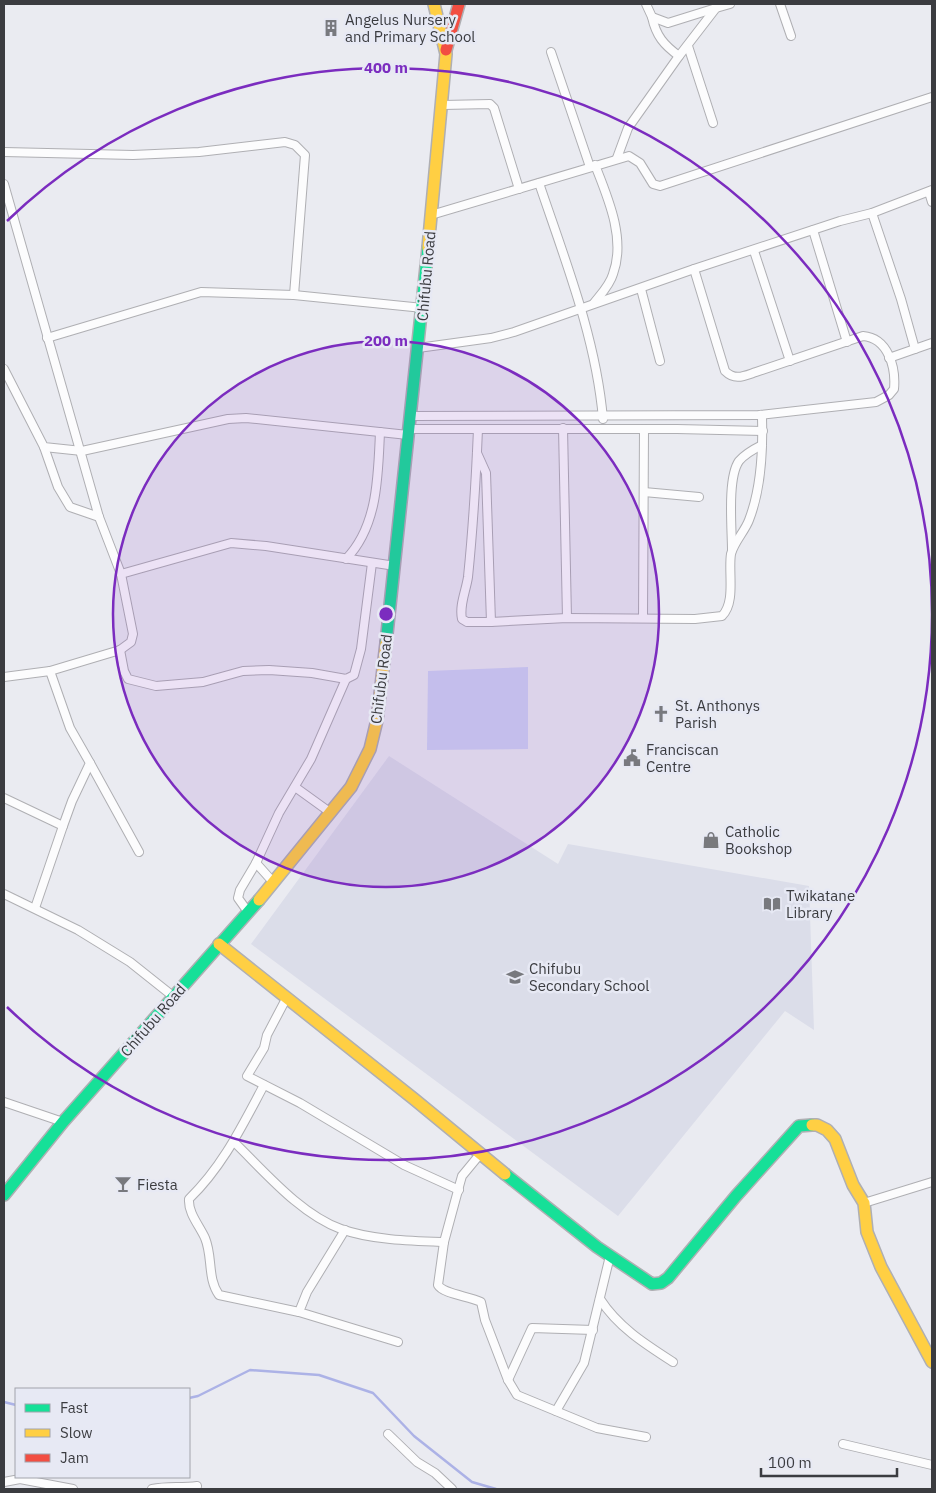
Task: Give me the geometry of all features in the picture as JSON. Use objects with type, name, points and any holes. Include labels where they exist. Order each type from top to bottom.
[{"type":"main road","name":"Chifubu Road","points":[[4,1195],[63,1122],[274,883],[351,787],[370,749],[377,720],[395,566],[443,105],[446,54],[434,4]]},
{"type":"main road","points":[[446,54],[459,4]]},
{"type":"main road","points":[[219,944],[360,1054],[534,1198],[610,1256],[652,1284],[661,1283],[791,1133],[799,1126],[806,1124],[817,1125],[827,1130],[834,1139],[853,1185],[864,1203],[867,1232],[881,1267],[932,1362]]},
{"type":"street","points":[[646,4],[660,41],[680,56]]},
{"type":"street","points":[[652,17],[668,23],[730,4]]},
{"type":"street","points":[[780,4],[791,36]]},
{"type":"street","points":[[618,158],[628,128],[716,8]]},
{"type":"street","points":[[688,46],[713,123]]},
{"type":"street","points":[[550,52],[615,222],[616,250],[613,276],[594,303]]},
{"type":"street","points":[[431,215],[629,156],[640,163],[653,184],[660,186],[932,97]]},
{"type":"street","points":[[443,105],[490,104],[494,108],[519,189]]},
{"type":"street","points":[[4,152],[133,155],[199,152],[285,142],[295,145],[306,155],[294,295]]},
{"type":"street","points":[[540,183],[581,307],[600,384],[604,428]]},
{"type":"street","points":[[4,184],[47,338],[82,451],[99,517],[121,574],[133,634],[131,642],[120,650],[50,672],[4,677]]},
{"type":"street","points":[[418,348],[491,338],[813,230],[872,214],[930,191],[932,202]]},
{"type":"street","points":[[872,214],[901,299],[915,349]]},
{"type":"street","points":[[813,230],[847,342]]},
{"type":"street","points":[[754,251],[790,361]]},
{"type":"street","points":[[410,416],[678,417],[760,415],[876,402],[894,390],[894,370],[882,342],[874,337],[863,336],[738,378],[731,377],[725,371],[694,269]]},
{"type":"street","points":[[641,289],[660,361]]},
{"type":"street","points":[[47,338],[201,292],[294,295],[423,308]]},
{"type":"street","points":[[889,358],[932,343]]},
{"type":"street","points":[[4,369],[44,447],[58,487],[70,507],[99,517]]},
{"type":"street","points":[[732,551],[749,521],[755,502],[763,431],[760,415]]},
{"type":"street","points":[[527,416],[528,428]]},
{"type":"street","points":[[677,428],[678,417]]},
{"type":"street","points":[[44,447],[82,451],[228,419],[246,418],[380,432],[528,428],[677,428],[763,431]]},
{"type":"street","points":[[563,428],[567,618]]},
{"type":"street","points":[[478,429],[467,579],[461,611],[462,619],[467,622],[567,618],[695,619],[722,616],[729,607],[735,471],[740,461],[762,445]]},
{"type":"street","points":[[643,618],[644,429]]},
{"type":"street","points":[[346,559],[358,546],[372,510],[379,461],[380,432]]},
{"type":"street","points":[[477,453],[486,473],[491,622]]},
{"type":"street","points":[[644,492],[699,498]]},
{"type":"street","points":[[121,574],[231,544],[266,546],[395,566]]},
{"type":"street","points":[[120,650],[124,671],[128,679],[146,685],[156,686],[203,682],[223,675],[268,670],[346,679],[354,675],[361,649],[372,563]]},
{"type":"street","points":[[50,672],[70,728],[139,852]]},
{"type":"street","points":[[248,912],[238,898],[240,890],[256,863],[278,812],[311,759],[346,679]]},
{"type":"street","points":[[34,908],[72,801],[90,763]]},
{"type":"street","points":[[295,787],[331,813]]},
{"type":"street","points":[[4,798],[63,826]]},
{"type":"street","points":[[256,863],[274,883]]},
{"type":"street","points":[[4,894],[78,930],[130,962],[174,997]]},
{"type":"street","points":[[287,998],[267,1035],[264,1048],[247,1076],[300,1103],[404,1165],[459,1190]]},
{"type":"street","points":[[264,1086],[216,1171],[189,1198],[188,1206],[206,1240],[212,1286],[219,1295],[299,1312],[398,1342]]},
{"type":"street","points":[[4,1102],[63,1122]]},
{"type":"street","points":[[234,1142],[291,1198],[345,1230],[406,1241],[444,1242]]},
{"type":"street","points":[[481,1153],[462,1176],[444,1242],[438,1286],[444,1292],[469,1296],[481,1302],[485,1320],[508,1380],[517,1395],[597,1428],[646,1437]]},
{"type":"street","points":[[864,1203],[932,1182]]},
{"type":"street","points":[[299,1312],[312,1283],[345,1230]]},
{"type":"street","points":[[556,1411],[584,1363],[610,1256]]},
{"type":"street","points":[[600,1299],[611,1316],[646,1345],[673,1362]]},
{"type":"street","points":[[508,1380],[532,1328],[593,1330]]},
{"type":"street","points":[[388,1434],[417,1462],[452,1489]]},
{"type":"street","points":[[843,1444],[932,1465]]},
{"type":"street","points":[[4,1482],[20,1479],[73,1489]]},
{"type":"street","points":[[152,1489],[170,1486],[180,1488],[197,1486]]},
{"type":"shaded area","points":[[528,667],[528,749],[427,750],[428,671]]},
{"type":"shaded area","name":"Chifubu Secondary School","points":[[389,756],[558,864],[568,844],[809,886],[814,1030],[785,1011],[618,1216],[251,944]]},
{"type":"waterway","points":[[190,1398],[198,1396],[250,1370],[319,1375],[373,1393],[414,1436],[472,1482],[496,1489]]},
{"type":"waterway","points":[[4,1402],[15,1405]]},
{"type":"traffic: fast","points":[[386,643],[428,248]]},
{"type":"traffic: fast","points":[[4,1195],[63,1122],[259,900]]},
{"type":"traffic: fast","points":[[505,1174],[597,1247],[652,1284],[661,1283],[668,1278],[736,1196],[799,1126],[812,1125]]},
{"type":"traffic: slow","points":[[428,248],[446,54],[434,4]]},
{"type":"traffic: slow","points":[[259,900],[351,787],[370,749],[377,720],[386,643]]},
{"type":"traffic: slow","points":[[219,944],[505,1174]]},
{"type":"traffic: slow","points":[[812,1125],[817,1125],[827,1130],[835,1139],[853,1185],[864,1203],[867,1232],[881,1267],[932,1362]]},
{"type":"traffic: jam","points":[[446,50],[459,4]]},
{"type":"place","name":"Angelus Nursery and Primary School","points":[[331,28]]},
{"type":"place","name":"St. Anthonys Parish","points":[[661,714]]},
{"type":"place","name":"Franciscan Centre","points":[[632,758]]},
{"type":"place","name":"Catholic Bookshop","points":[[711,840]]},
{"type":"place","name":"Twikatane Library","points":[[772,904]]},
{"type":"place","name":"Chifubu Secondary School","points":[[515,977]]},
{"type":"place","name":"Fiesta","points":[[123,1184]]}]
